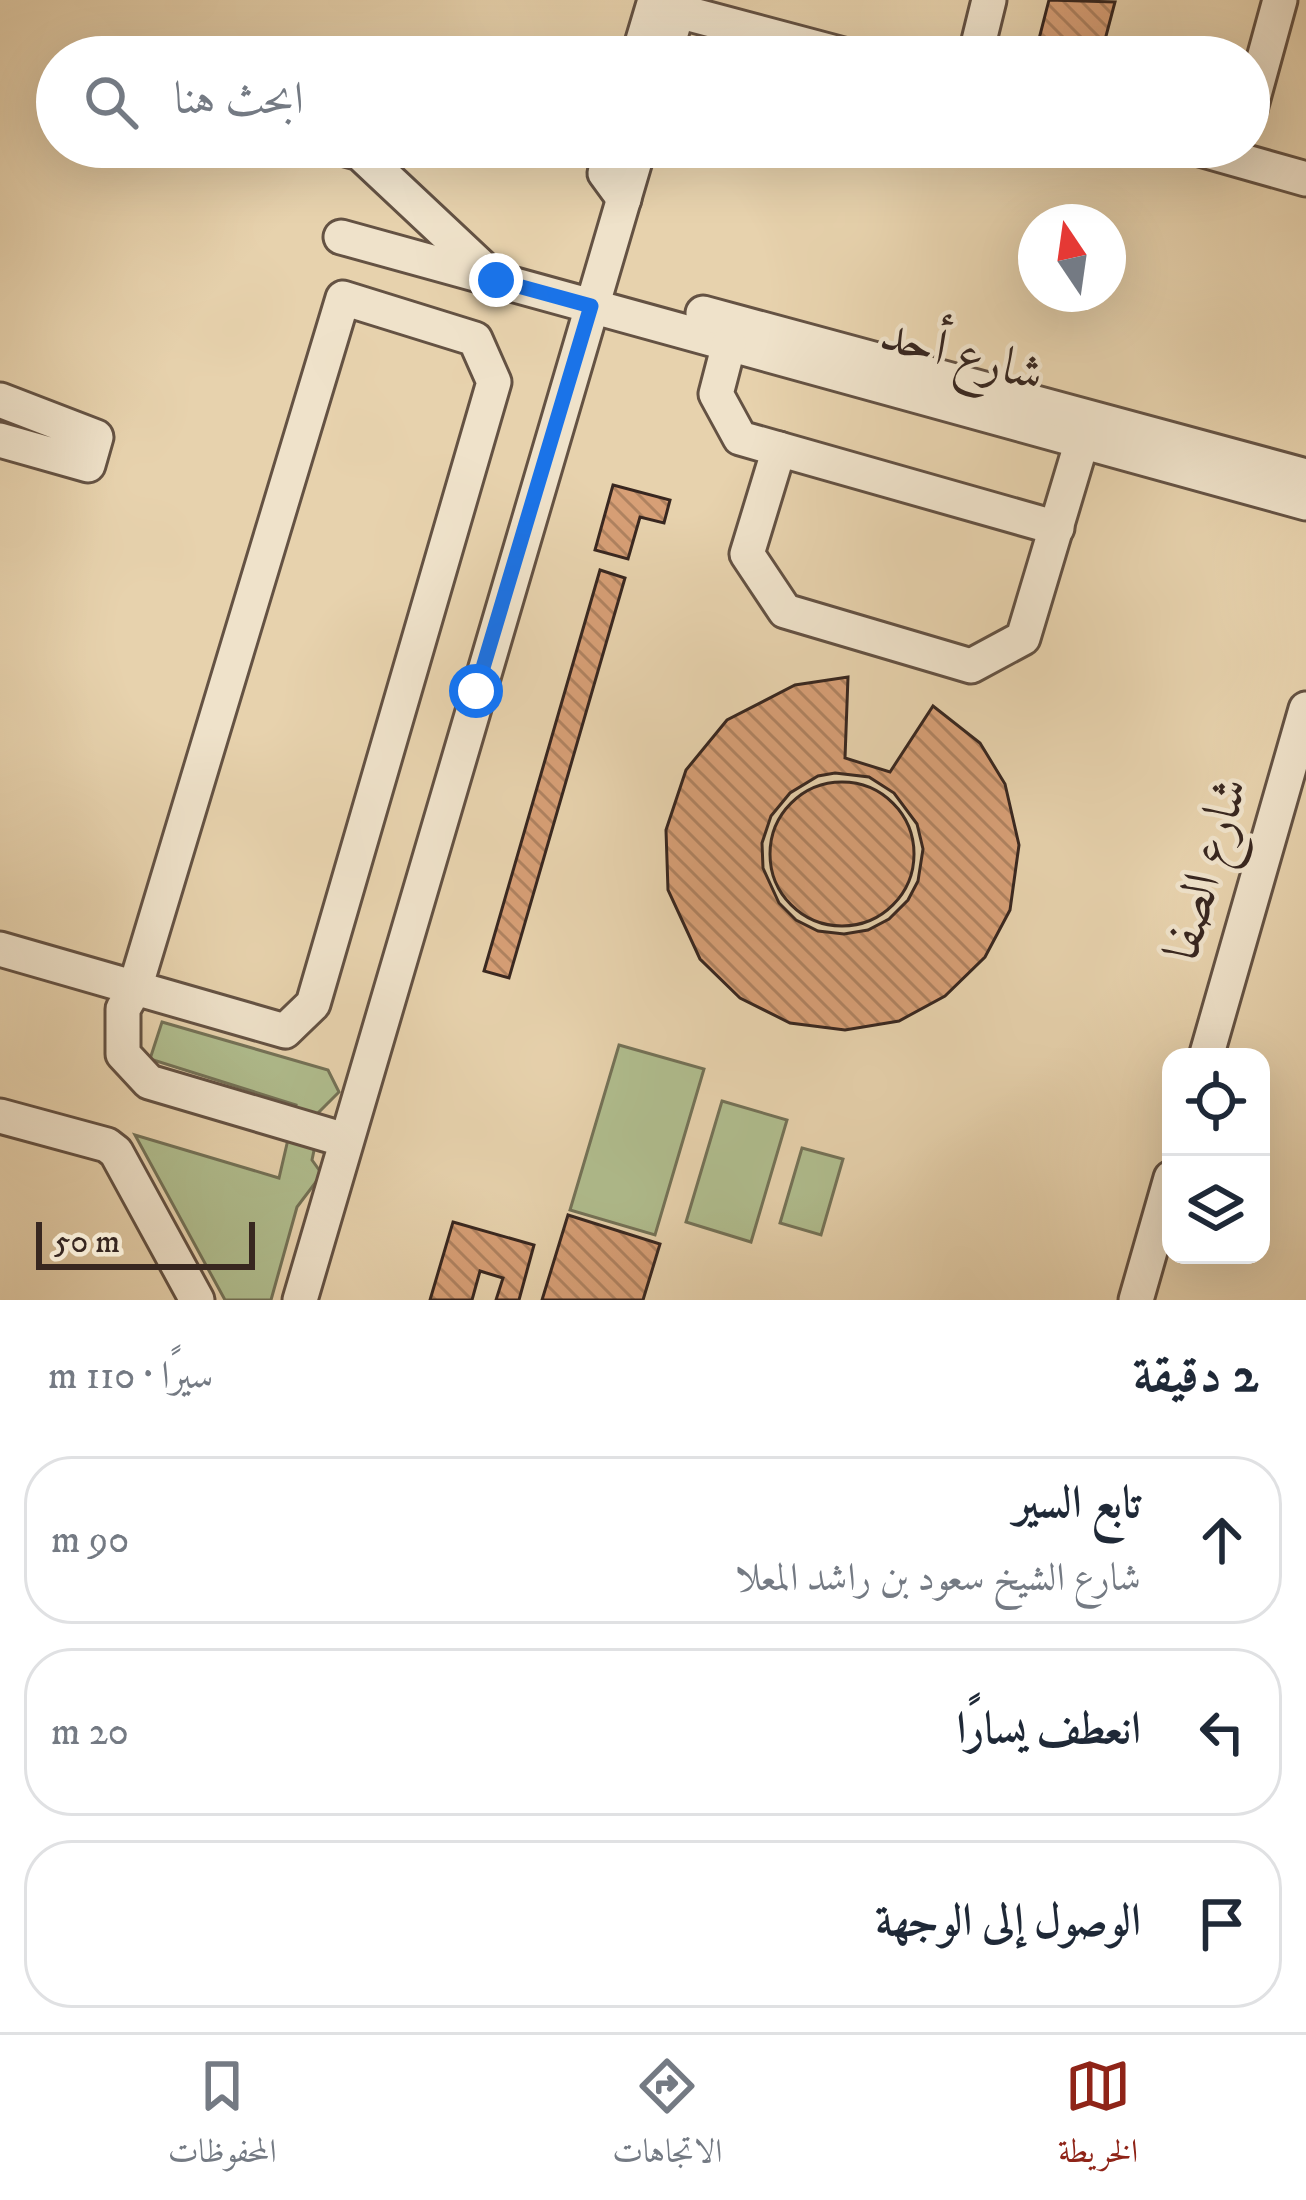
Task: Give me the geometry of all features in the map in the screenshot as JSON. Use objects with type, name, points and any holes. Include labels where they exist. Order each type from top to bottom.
[{"type":"street","points":[[980,36],[989,0]]},
{"type":"street","points":[[1270,36],[1280,0]]},
{"type":"street","points":[[651,36],[671,4]]},
{"type":"street","points":[[667,36],[671,4]]},
{"type":"street","points":[[671,4],[780,36]]},
{"type":"street","points":[[1270,165],[1306,178]]},
{"type":"street","points":[[376,168],[496,280]]},
{"type":"street","points":[[606,168],[605,173],[624,199]]},
{"type":"street","points":[[300,1300],[633,168]]},
{"type":"street","name":"شارع أحد","points":[[341,237],[1306,503]]},
{"type":"street","points":[[0,950],[121,984],[285,1031],[313,1004],[494,382],[475,339],[343,298],[121,984],[103,1010],[104,1062],[138,1099],[342,1149]]},
{"type":"street","points":[[657,325],[689,309],[1306,476]]},
{"type":"street","points":[[729,344],[716,394],[740,438],[1057,528]]},
{"type":"street","points":[[0,400],[96,436],[88,465],[0,440]]},
{"type":"street","points":[[779,449],[747,554],[785,611],[971,666],[1023,638],[1082,442]]},
{"type":"street","name":"شارع الصفا","points":[[1209,1048],[1306,709]]},
{"type":"street","points":[[0,1116],[107,1145],[116,1152],[197,1300]]},
{"type":"street","points":[[1136,1300],[1162,1209]]},
{"type":"green space","points":[[162,1022],[328,1070],[339,1092],[311,1120],[316,1141],[312,1160],[322,1174],[297,1207],[271,1300],[225,1300],[135,1135],[279,1178],[296,1105],[150,1059]]},
{"type":"green space","points":[[619,1045],[704,1069],[655,1235],[570,1210]]},
{"type":"green space","points":[[722,1101],[787,1120],[751,1242],[686,1222]]},
{"type":"green space","points":[[802,1148],[843,1159],[821,1235],[780,1223]]},
{"type":"building","points":[[1049,0],[1115,2],[1106,36],[1040,36]]},
{"type":"building","points":[[613,485],[670,500],[664,523],[640,517],[628,559],[595,550]]},
{"type":"building","points":[[600,570],[625,578],[509,978],[484,971]]},
{"type":"building","points":[[848,677],[845,758],[890,772],[933,706],[980,743],[1005,784],[1019,845],[1010,910],[985,957],[945,996],[899,1021],[845,1030],[790,1023],[740,998],[700,959],[668,890],[666,830],[686,770],[727,720],[795,685]],"holes":[[[818,776],[869,777],[894,793],[917,824],[923,849],[918,881],[889,919],[868,930],[818,931],[796,920],[779,903],[763,868],[762,843],[771,816],[790,793]]]},
{"type":"building","points":[[842,782],[870,787],[893,803],[909,826],[914,854],[909,882],[893,905],[870,921],[842,926],[814,921],[791,905],[775,882],[770,854],[775,826],[791,803],[814,787]]},
{"type":"building","points":[[568,1215],[660,1244],[643,1300],[542,1300]]},
{"type":"building","points":[[453,1222],[534,1245],[519,1300],[496,1300],[503,1278],[480,1271],[472,1300],[430,1300]]},
{"type":"route","points":[[476,691],[591,306],[496,280]]}]
